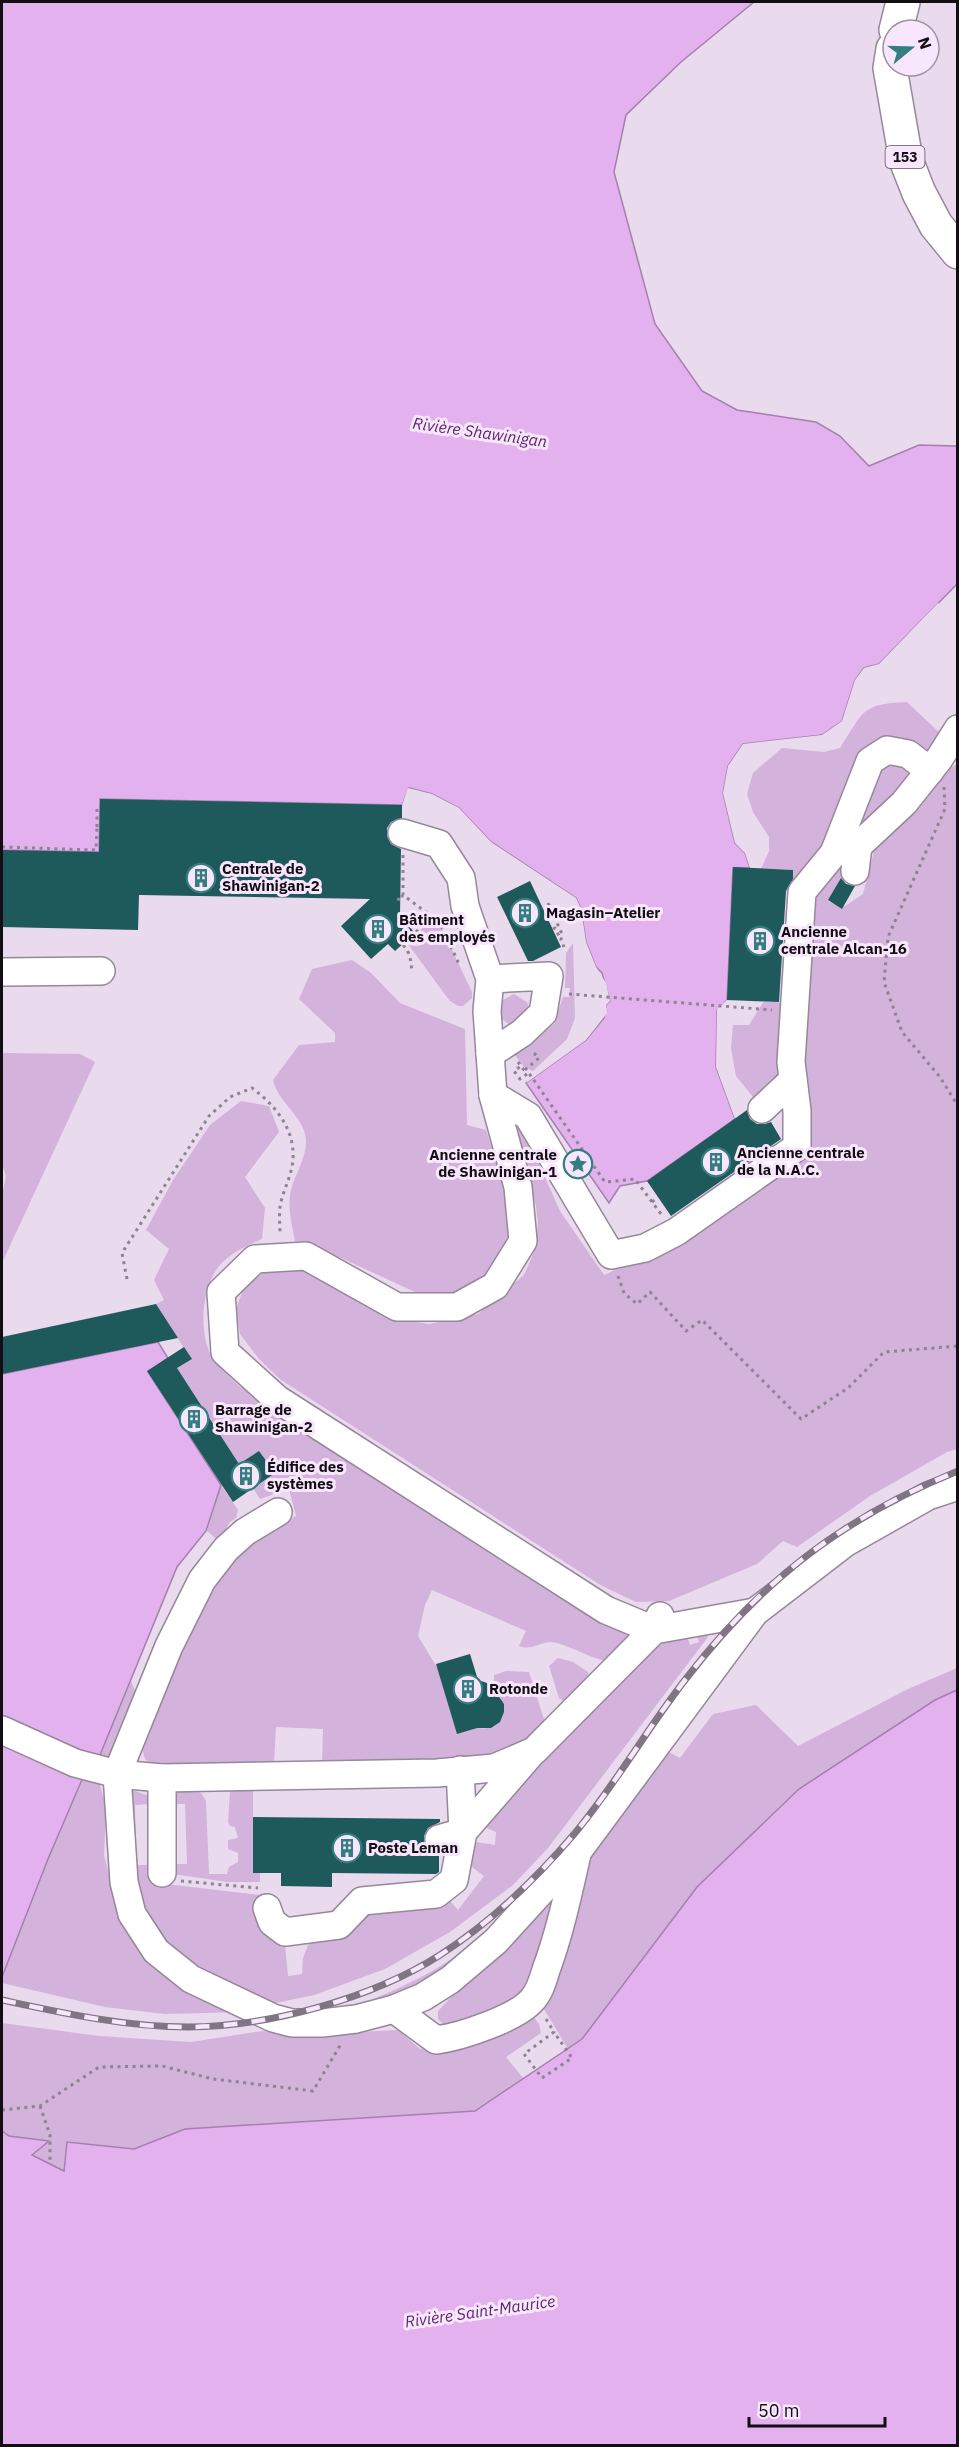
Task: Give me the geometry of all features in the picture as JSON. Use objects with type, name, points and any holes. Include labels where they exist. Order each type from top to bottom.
[{"type":"main road","points":[[899,18],[903,2]]},
{"type":"main road","name":"153","points":[[892,78],[906,160],[919,193],[936,225],[957,252]]},
{"type":"street","points":[[493,1095],[528,1116],[611,1255],[645,1248],[676,1232],[730,1189],[797,1148],[797,1111],[791,1062],[802,892],[851,860],[930,771],[957,729]]},
{"type":"street","points":[[851,860],[870,761],[887,750],[908,754],[930,771]]},
{"type":"street","points":[[402,833],[439,844],[461,878],[465,906],[490,979],[487,1011],[503,1056]]},
{"type":"street","points":[[490,979],[557,956]]},
{"type":"street","points":[[557,956],[543,1013],[503,1056],[493,1095],[518,1187],[523,1241],[495,1286],[457,1307],[397,1307],[306,1256],[255,1259],[221,1292],[225,1352],[277,1399],[606,1610],[654,1630],[755,1612]]},
{"type":"street","points":[[2,972],[101,971]]},
{"type":"street","points":[[762,1109],[793,1080]]},
{"type":"street","points":[[278,1512],[245,1532],[232,1543],[202,1580],[169,1646],[117,1774],[124,1882],[132,1914],[156,1951],[191,1978],[273,2018],[292,2023],[322,2023],[356,2019],[394,2009],[423,1997],[450,1980],[496,1941],[578,1851],[755,1612],[845,1543],[928,1496],[957,1486]]},
{"type":"street","points":[[452,1835],[654,1630]]},
{"type":"street","points":[[2,1730],[75,1763],[117,1774],[162,1778],[437,1773],[494,1768],[534,1751]]},
{"type":"street","points":[[267,1908],[272,1922],[285,1932],[339,1925],[362,1901],[436,1894],[454,1880],[452,1835],[460,1770]]},
{"type":"street","points":[[162,1778],[162,1874]]},
{"type":"street","points":[[394,2009],[436,2040],[461,2036],[521,2010],[533,1999],[540,1987],[560,1933],[578,1851]]},
{"type":"path","points":[[930,771],[944,783],[945,809],[888,937],[884,982],[902,1032],[940,1077],[957,1106]]},
{"type":"path","points":[[2,847],[96,850],[97,810],[99,810]]},
{"type":"path","points":[[397,899],[402,900],[403,895],[402,874]]},
{"type":"path","points":[[403,895],[427,913]]},
{"type":"path","points":[[548,903],[562,934],[557,956],[760,1008]]},
{"type":"path","points":[[416,932],[432,916]]},
{"type":"path","points":[[438,919],[460,966]]},
{"type":"path","points":[[403,945],[411,960],[412,973]]},
{"type":"path","points":[[525,1055],[534,1052],[539,1058],[526,1069],[605,1182],[635,1179],[652,1203],[658,1197]]},
{"type":"path","points":[[503,1056],[521,1066],[526,1075],[520,1079],[514,1071],[521,1066]]},
{"type":"path","points":[[127,1279],[122,1253],[209,1116],[230,1097],[252,1088],[267,1100],[284,1122],[294,1145],[292,1169],[280,1206],[279,1257]]},
{"type":"path","points":[[616,1270],[624,1293],[637,1304],[650,1292],[686,1331],[702,1320],[801,1419],[848,1388],[885,1352],[957,1346]]},
{"type":"path","points":[[162,1874],[161,1880],[265,1889],[267,1908]]},
{"type":"path","points":[[533,1999],[572,2058],[542,2078],[524,2054],[554,2032]]},
{"type":"path","points":[[2,2110],[40,2106],[99,2067],[162,2066],[213,2079],[313,2091],[356,2019]]},
{"type":"path","points":[[40,2106],[50,2135],[50,2160]]},
{"type":"shaded area","points":[[907,702],[944,737],[926,756],[901,737],[876,740],[860,759],[856,784],[806,877],[792,882],[793,870],[761,869],[769,851],[769,837],[753,812],[747,794],[753,773],[782,748],[824,752],[840,748],[865,712],[880,705]]},
{"type":"shaded area","points":[[896,759],[911,772],[912,779],[859,829],[856,822],[873,769]]},
{"type":"shaded area","points":[[957,764],[957,1449],[947,1452],[870,1496],[797,1547],[783,1541],[757,1564],[669,1601],[636,1602],[602,1586],[281,1380],[259,1359],[240,1334],[236,1309],[244,1287],[263,1273],[285,1267],[310,1273],[393,1318],[429,1324],[478,1314],[524,1275],[534,1252],[538,1224],[536,1206],[514,1129],[521,1129],[527,1137],[560,1211],[604,1275],[633,1259],[646,1258],[653,1261],[801,1156],[811,901],[837,861],[848,867],[828,901],[842,908],[863,894],[876,843],[924,783]]},
{"type":"shaded area","points":[[430,918],[440,925],[472,992],[472,998],[463,1006],[458,1006],[449,1000],[408,944],[416,946],[423,942],[422,937],[417,935]]},
{"type":"shaded area","points":[[573,943],[575,1018],[567,1039],[533,1071],[524,1067],[514,1054],[554,1024],[563,997],[570,997],[570,988],[565,988],[566,953]]},
{"type":"shaded area","points":[[352,960],[371,973],[400,1003],[465,1029],[467,1125],[486,1130],[511,1208],[511,1229],[495,1265],[478,1285],[459,1295],[428,1298],[313,1245],[295,1241],[290,1216],[290,1196],[304,1154],[305,1133],[302,1125],[280,1096],[273,1080],[299,1045],[335,1042],[335,1033],[299,999],[312,969]]},
{"type":"shaded area","points":[[514,994],[527,1002],[530,1012],[511,1026],[499,1017],[501,1001]]},
{"type":"shaded area","points":[[764,1001],[787,1003],[786,1069],[758,1103],[736,1076],[731,1048],[733,1025],[749,1025]]},
{"type":"shaded area","points":[[2,1053],[80,1054],[95,1062],[2,1263],[2,1195],[6,1176],[2,1164]]},
{"type":"shaded area","points":[[241,1101],[269,1106],[279,1132],[245,1177],[265,1208],[262,1239],[223,1261],[208,1287],[204,1325],[208,1349],[213,1359],[239,1386],[628,1635],[615,1660],[608,1661],[551,1642],[523,1647],[519,1646],[526,1631],[432,1590],[425,1605],[418,1636],[473,1727],[491,1727],[496,1725],[502,1717],[504,1704],[491,1694],[494,1675],[506,1671],[529,1672],[546,1726],[530,1742],[480,1761],[322,1765],[323,1729],[276,1727],[274,1763],[158,1769],[145,1759],[141,1744],[205,1593],[237,1548],[296,1516],[289,1489],[260,1499],[253,1488],[274,1473],[259,1451],[239,1464],[177,1368],[191,1359],[156,1304],[164,1300],[154,1280],[169,1249],[146,1230],[173,1180],[210,1125]]},
{"type":"shaded area","points":[[221,1485],[238,1510],[236,1518],[230,1522],[219,1541],[207,1531]]},
{"type":"shaded area","points":[[703,1632],[708,1637],[548,1848],[513,1885],[450,1932],[385,1969],[314,1995],[266,2005],[197,1968],[173,1952],[131,1891],[128,1794],[132,1790],[152,1797],[149,1804],[135,1805],[136,1865],[154,1865],[157,1883],[260,1895],[262,1911],[285,1944],[288,1976],[302,1974],[303,1958],[308,1945],[368,1913],[385,1908],[450,1901],[458,1910],[484,1876],[464,1861],[470,1841],[495,1845],[496,1832],[484,1827],[483,1823],[646,1653],[671,1641],[688,1639],[690,1645],[699,1642],[696,1633]]},
{"type":"shaded area","points":[[558,1658],[573,1662],[588,1672],[591,1686],[571,1706],[559,1698],[549,1666]]},
{"type":"shaded area","points":[[957,1668],[957,1690],[935,1700],[799,1789],[697,1887],[582,2039],[568,2049],[539,2001],[587,1854],[659,1747],[680,1758],[713,1714],[756,1705],[798,1746],[908,1689]]},
{"type":"shaded area","points":[[131,1681],[138,1698],[117,1748],[108,1759],[90,1761],[100,1754]]},
{"type":"shaded area","points":[[85,1775],[99,1782],[106,1806],[104,1856],[125,1918],[242,2012],[165,2014],[105,2007],[2,1983],[2,1977],[48,1859]]},
{"type":"shaded area","points":[[253,1783],[253,1873],[260,1873],[260,1882],[227,1882],[167,1873],[175,1864],[187,1864],[185,1804],[170,1804],[169,1792],[194,1788],[201,1793],[206,1801],[209,1874],[227,1874],[229,1867],[238,1862],[238,1853],[228,1849],[228,1840],[238,1838],[235,1827],[230,1826],[228,1822],[230,1792],[235,1785]]},
{"type":"shaded area","points":[[553,1869],[528,1899],[413,1994],[358,2005],[417,1979],[459,1954],[493,1926]]},
{"type":"shaded area","points":[[564,1879],[531,1995],[448,2028],[438,2019],[438,2011]]},
{"type":"shaded area","points":[[529,2011],[539,2024],[541,2033],[506,2057],[523,2078],[475,2111],[185,2129],[134,2149],[67,2142],[65,2171],[31,2155],[48,2141],[9,2136],[2,2131],[2,2023],[99,2036],[191,2042],[262,2031],[294,2035],[398,2030],[420,2049],[454,2045]]},
{"type":"water","name":"Rivière Shawinigan","points":[[2,2],[754,2],[681,62],[626,115],[614,172],[655,324],[702,391],[737,410],[816,422],[840,436],[869,466],[919,445],[957,446],[958,583],[879,664],[864,668],[855,680],[842,721],[822,735],[743,744],[728,766],[723,793],[735,843],[745,853],[750,868],[733,868],[727,1000],[717,1010],[716,1067],[735,1119],[647,1181],[620,1186],[609,1203],[526,1083],[586,1040],[604,1018],[606,1005],[610,1001],[602,973],[596,967],[586,942],[581,909],[576,898],[491,842],[459,808],[432,794],[409,788],[402,805],[100,799],[99,852],[2,850]]},
{"type":"water","points":[[158,1342],[168,1358],[148,1372],[221,1485],[206,1531],[177,1567],[100,1755],[90,1761],[48,1859],[2,1977],[2,1374]]},
{"type":"water","name":"Rivière Saint-Maurice","points":[[957,1690],[957,2445],[2,2445],[2,2131],[9,2136],[49,2141],[32,2155],[64,2171],[67,2142],[134,2149],[185,2129],[475,2111],[582,2039],[697,1887],[799,1789],[935,1700]]},
{"type":"pier","points":[[938,603],[940,605],[881,666],[866,670],[858,682],[843,723],[822,738],[744,746],[731,767],[726,793],[738,841],[747,851],[753,868],[750,868],[745,853],[735,843],[723,793],[728,766],[743,744],[822,735],[842,721],[855,680],[864,668],[879,664]]},
{"type":"pier","points":[[408,788],[432,794],[459,808],[491,842],[576,898],[581,909],[586,942],[596,967],[606,983],[610,1001],[606,1005],[607,1013],[586,1040],[526,1083],[530,1077],[584,1038],[604,1011],[603,1004],[606,1000],[604,984],[583,943],[578,910],[573,900],[489,844],[457,810],[431,797],[410,792],[405,805],[402,805]]},
{"type":"pier","points":[[730,1000],[720,1011],[719,1067],[737,1117],[735,1119],[716,1067],[717,1009]]},
{"type":"building","name":"Centrale de Shawinigan-2","points":[[100,799],[402,805],[402,818],[391,822],[387,828],[387,836],[391,844],[401,849],[400,916],[415,933],[395,951],[388,944],[371,959],[341,926],[370,899],[139,895],[138,930],[2,927],[2,850],[99,852]]},
{"type":"building","name":"Ancienne centrale Alcan-16","points":[[733,867],[793,870],[793,879],[786,891],[779,1002],[727,1000]]},
{"type":"building","points":[[841,878],[846,884],[855,886],[842,909],[828,900]]},
{"type":"building","name":"Magasin–Atelier","points":[[530,881],[561,947],[533,961],[528,961],[497,897]]},
{"type":"building","name":"Ancienne centrale de la N.A.C.","points":[[747,1110],[750,1119],[757,1124],[771,1122],[781,1139],[671,1216],[647,1181]]},
{"type":"building","name":"Barrage de Shawinigan-2","points":[[156,1304],[178,1338],[2,1374],[2,1337]]},
{"type":"building","points":[[184,1347],[192,1359],[177,1368],[239,1464],[259,1451],[275,1473],[233,1502],[147,1371]]},
{"type":"building","name":"Rotonde","points":[[470,1654],[478,1680],[490,1684],[504,1704],[504,1712],[500,1722],[491,1728],[477,1728],[457,1734],[436,1664]]},
{"type":"building","name":"Poste Leman","points":[[253,1817],[440,1819],[440,1822],[428,1828],[424,1836],[424,1844],[428,1850],[439,1854],[439,1872],[436,1874],[332,1873],[332,1887],[281,1886],[281,1873],[253,1873]]},
{"type":"railway","points":[[2,2000],[141,2025],[219,2026],[285,2016],[319,2007],[352,1997],[413,1970],[440,1955],[477,1928],[545,1867],[590,1815],[685,1680],[743,1612],[774,1583],[807,1556],[877,1510],[916,1489],[958,1471]]},
{"type":"place","name":"Centrale de Shawinigan-2","points":[[201,878]]},
{"type":"place","name":"Magasin–Atelier","points":[[525,913]]},
{"type":"place","name":"Bâtiment des employés","points":[[378,929]]},
{"type":"place","name":"Ancienne centrale Alcan-16","points":[[760,941]]},
{"type":"place","name":"Ancienne centrale de la N.A.C.","points":[[716,1162]]},
{"type":"place","name":"Ancienne centrale de Shawinigan-1","points":[[578,1164]]},
{"type":"place","name":"Barrage de Shawinigan-2","points":[[194,1419]]},
{"type":"place","name":"Édifice des systèmes","points":[[246,1476]]},
{"type":"place","name":"Rotonde","points":[[468,1689]]},
{"type":"place","name":"Poste Leman","points":[[347,1848]]}]
